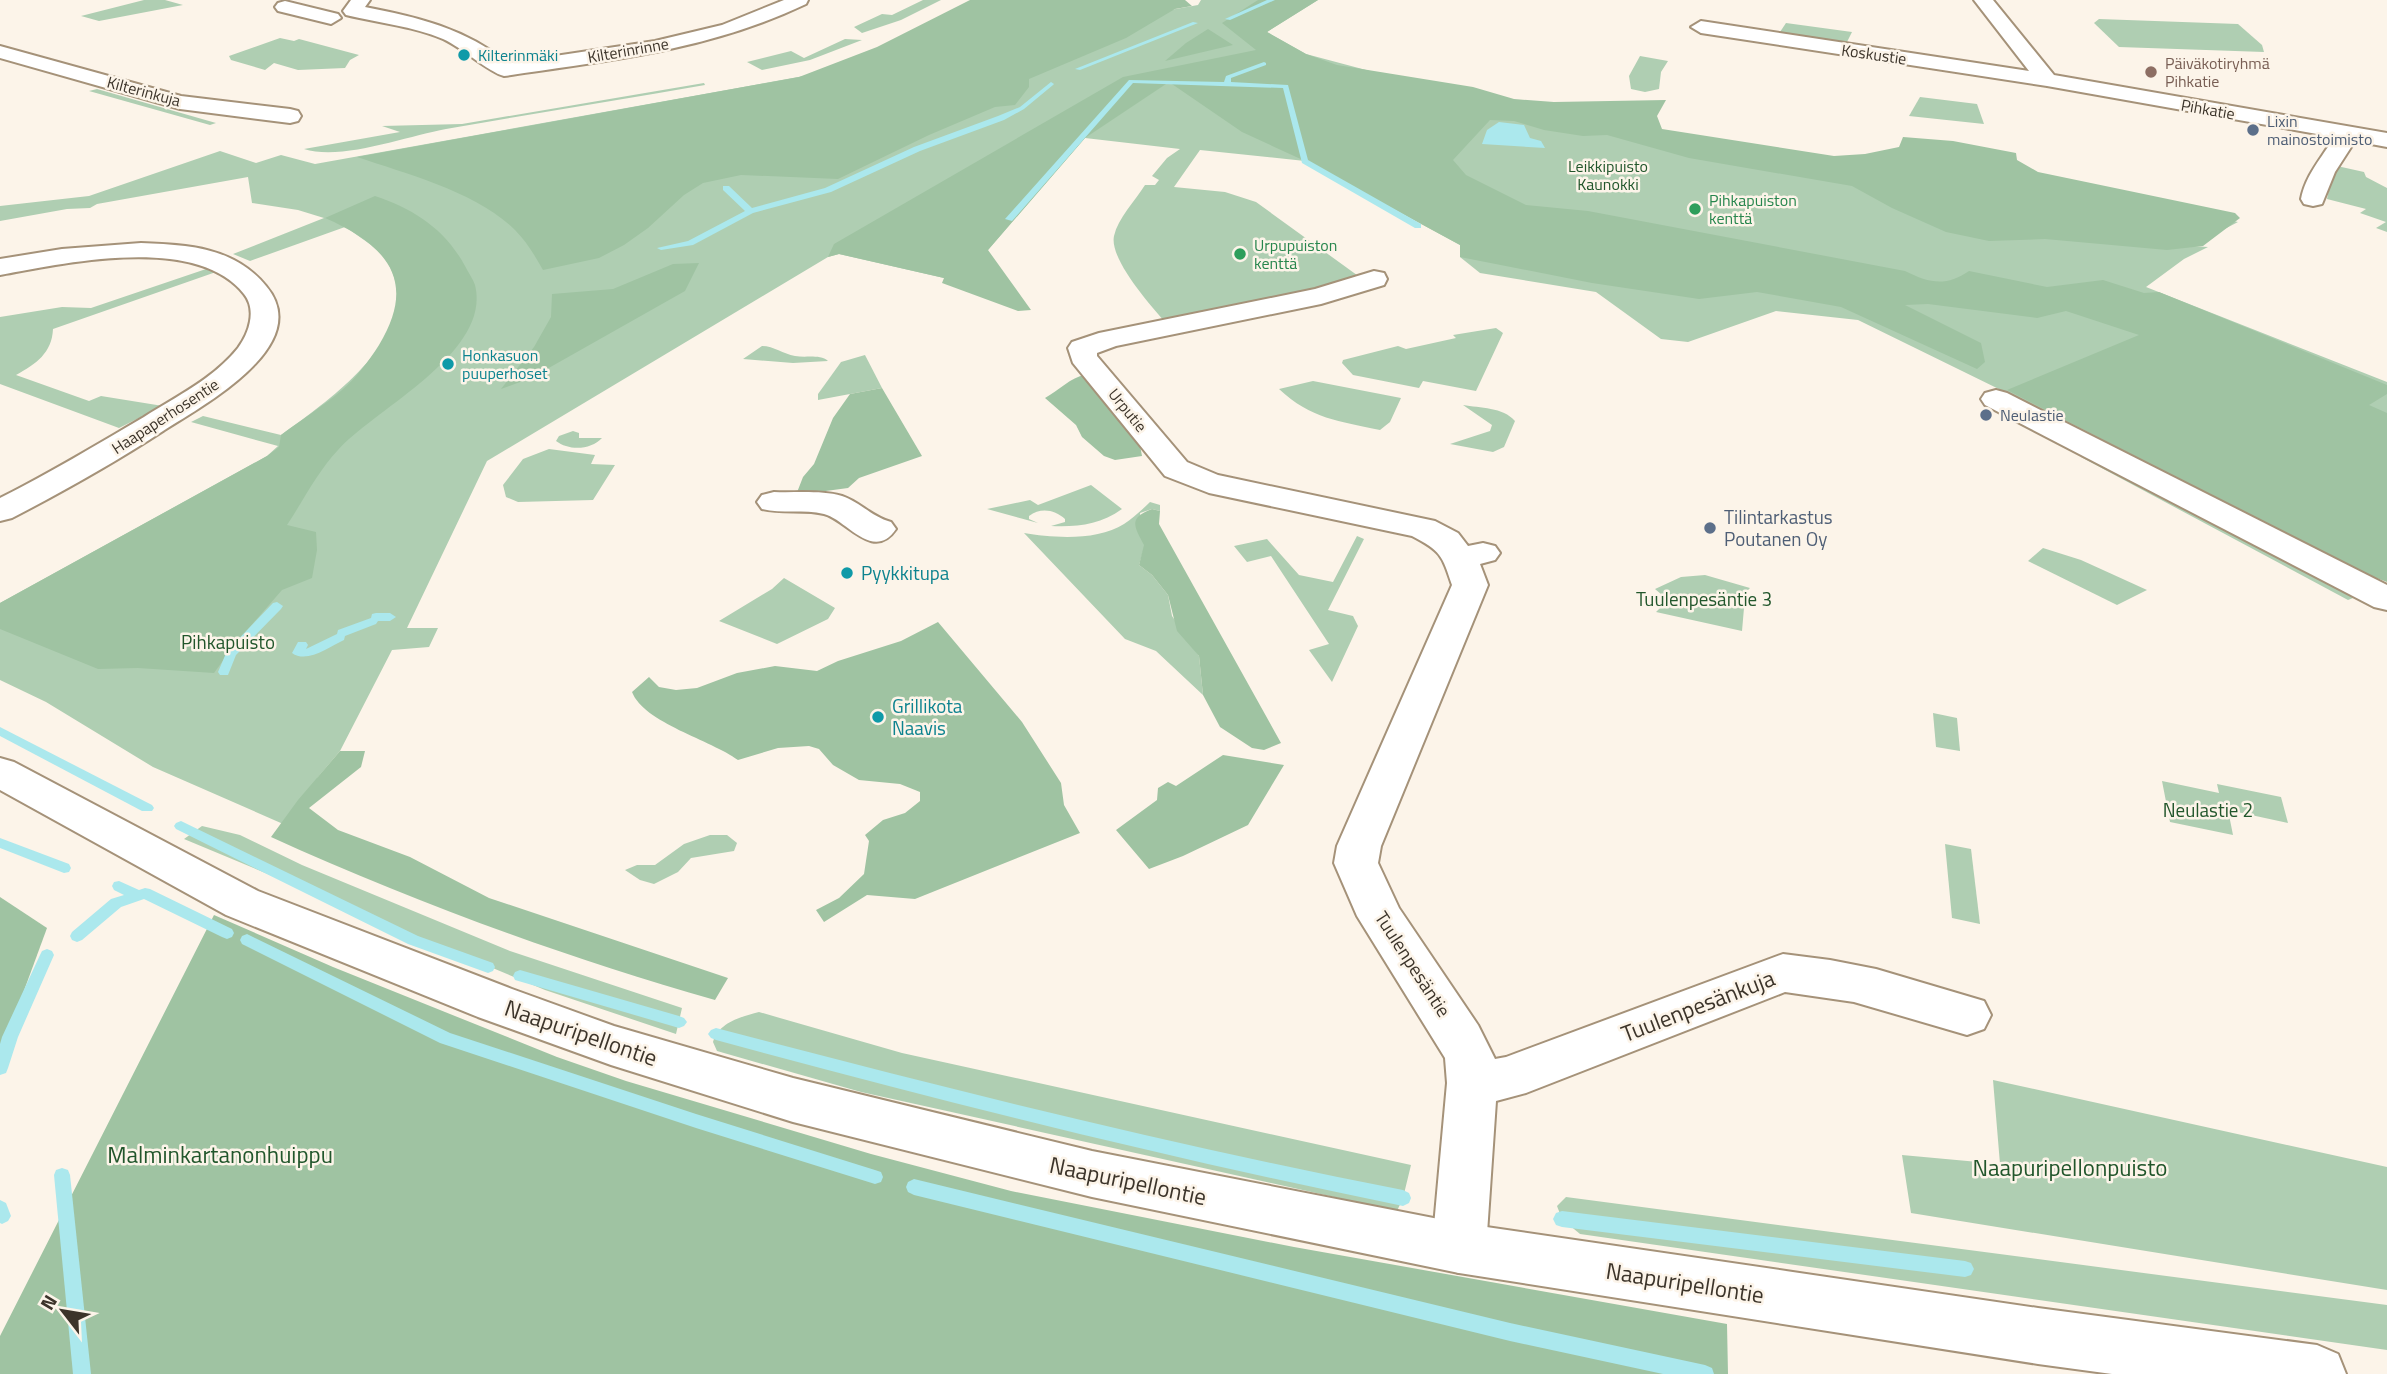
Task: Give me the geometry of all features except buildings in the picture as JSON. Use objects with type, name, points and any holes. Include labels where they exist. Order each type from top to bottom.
[{"type":"street","points":[[305,0],[284,7],[331,18]]},
{"type":"street","name":"Kilterinrinne","points":[[362,0],[353,11],[453,35],[480,49],[504,70],[627,52],[684,40],[740,26],[799,0]]},
{"type":"street","points":[[1983,0],[2047,80]]},
{"type":"street","name":"Koskustie","points":[[1702,27],[2047,80]]},
{"type":"street","name":"Kilterinkuja","points":[[0,52],[180,102],[290,116]]},
{"type":"street","name":"Pihkatie","points":[[2047,80],[2387,140]]},
{"type":"street","points":[[2313,199],[2314,189],[2331,157],[2346,139],[2346,133]]},
{"type":"street","name":"Haapaperhosentie","points":[[0,267],[103,253],[166,252],[188,255],[212,259],[240,271],[257,290],[265,310],[257,340],[240,363],[210,389],[117,449],[0,511]]},
{"type":"street","name":"Urputie","points":[[1374,279],[1321,296],[1109,339],[1082,348],[1083,356],[1165,457],[1184,474],[1209,483],[1423,528],[1471,556]]},
{"type":"street","points":[[1996,400],[2387,599]]},
{"type":"street","points":[[774,502],[840,496],[876,531]]},
{"type":"street","name":"Tuulenpesäntie","points":[[1460,1248],[1472,1083],[1470,1058],[1461,1039],[1380,916],[1356,863],[1359,846],[1470,585],[1471,556]]},
{"type":"street","name":"Naapuripellontie","points":[[0,772],[242,903],[495,1003],[611,1045],[793,1100],[1092,1174],[1460,1248],[2038,1336],[2317,1374]]},
{"type":"street","name":"Tuulenpesänkuja","points":[[1472,1083],[1508,1078],[1783,973],[1811,975],[1889,990],[1967,1014]]},
{"type":"green space","points":[[144,0],[165,0],[183,5],[99,21],[81,16]]},
{"type":"green space","points":[[923,0],[941,0],[901,20],[862,33],[854,27],[882,14],[892,15]]},
{"type":"green space","points":[[970,0],[1185,0],[1192,6],[1175,9],[1126,38],[1029,79],[1029,87],[1015,105],[995,107],[838,179],[741,175],[703,183],[684,195],[648,228],[624,245],[599,258],[543,270],[515,230],[481,205],[440,186],[357,157],[799,77],[877,47]]},
{"type":"green space","name":"Pihkapuisto","points":[[1201,0],[1318,0],[1267,32],[1306,54],[1524,112],[2194,213],[2238,222],[2192,246],[2208,247],[2184,259],[2146,287],[2387,382],[2387,579],[2306,551],[2009,394],[1858,320],[1776,311],[1688,342],[1661,339],[1596,292],[1480,273],[1460,257],[1460,245],[1305,161],[1200,150],[1174,187],[1225,192],[1256,202],[1361,278],[1324,286],[1328,290],[1166,323],[1124,269],[1114,246],[1114,236],[1123,216],[1145,185],[1155,185],[1159,180],[1152,176],[1167,158],[1180,149],[1085,138],[988,250],[944,278],[839,254],[828,257],[487,461],[407,628],[438,628],[429,647],[392,650],[340,751],[318,777],[290,827],[153,767],[46,702],[0,680],[0,603],[267,456],[278,446],[191,422],[203,416],[281,435],[323,404],[366,363],[383,340],[394,316],[397,291],[385,259],[345,227],[250,261],[233,254],[324,218],[298,210],[252,203],[248,177],[97,204],[90,208],[67,209],[0,221],[0,206],[89,196],[220,151],[256,163],[281,155],[315,164],[1198,5]]},
{"type":"green space","points":[[1258,0],[1318,0],[1267,32],[1306,54],[1337,65],[1473,87],[1514,99],[1554,102],[1666,100],[1657,116],[1662,129],[1834,156],[1865,154],[1899,147],[1903,137],[1953,141],[2016,153],[2017,160],[2038,172],[2235,213],[2240,218],[2203,246],[2167,250],[2045,239],[1989,241],[1946,232],[1892,208],[1852,186],[1689,158],[1607,135],[1583,136],[1544,130],[1514,121],[1490,120],[1453,160],[1466,175],[1526,205],[1588,211],[1905,271],[1937,282],[1953,279],[1969,271],[2047,287],[2103,280],[2144,293],[2159,292],[2387,385],[2387,394],[2369,405],[2387,413],[2387,582],[2358,571],[2007,390],[2139,335],[2066,311],[2037,318],[1928,304],[1905,305],[1981,343],[1985,362],[1977,369],[1841,307],[1757,292],[1699,299],[1592,283],[1460,257],[1460,245],[1305,161],[1242,132],[1169,82],[1085,138],[988,250],[1031,310],[1018,311],[942,283],[944,278],[839,254],[828,257],[834,244],[1123,77],[1256,50],[1222,23]]},
{"type":"green space","points":[[2099,19],[2238,24],[2262,45],[2264,52],[2119,47],[2094,23]]},
{"type":"green space","points":[[1786,23],[1852,32],[1847,42],[1780,32]]},
{"type":"green space","points":[[1208,29],[1233,45],[1165,61],[1186,43]]},
{"type":"green space","points":[[280,38],[294,41],[299,39],[359,55],[350,60],[345,68],[298,70],[274,63],[265,70],[231,60],[229,56]]},
{"type":"green space","points":[[845,39],[862,40],[810,60],[762,70],[747,62],[791,51],[804,58]]},
{"type":"green space","points":[[1640,56],[1668,61],[1661,72],[1659,89],[1645,92],[1631,89],[1629,76]]},
{"type":"green space","points":[[704,83],[705,85],[446,129],[355,150],[319,152],[304,149],[400,132],[382,126],[462,124]]},
{"type":"green space","points":[[97,89],[216,123],[210,125],[89,91]]},
{"type":"green space","points":[[1920,97],[1977,104],[1984,124],[1909,116]]},
{"type":"green space","points":[[2337,166],[2364,172],[2366,177],[2387,188],[2387,232],[2376,228],[2386,222],[2360,213],[2366,209],[2327,199]]},
{"type":"green space","points":[[375,196],[415,214],[448,241],[475,285],[475,310],[466,334],[449,356],[426,378],[355,434],[331,458],[287,525],[316,532],[317,550],[312,578],[282,590],[235,644],[214,673],[138,668],[98,669],[0,629],[0,603],[267,456],[279,447],[281,435],[335,396],[357,375],[379,345],[390,322],[396,302],[395,284],[390,268],[380,253],[365,240],[325,218]]},
{"type":"green space","points":[[699,263],[685,291],[531,378],[501,389],[534,347],[551,317],[552,294],[613,289],[673,264]]},
{"type":"green space","points":[[209,268],[216,272],[53,329],[50,345],[42,357],[16,375],[89,401],[101,396],[163,406],[119,428],[0,384],[0,317],[62,307],[91,308]]},
{"type":"green space","points":[[1496,328],[1503,333],[1476,391],[1423,381],[1419,388],[1353,375],[1342,363],[1343,360],[1398,346],[1406,349],[1456,338],[1453,335]]},
{"type":"green space","points":[[762,346],[786,354],[817,357],[828,361],[793,363],[743,359]]},
{"type":"green space","points":[[865,355],[882,388],[818,400],[818,394],[841,362]]},
{"type":"green space","points":[[1085,375],[1139,440],[1142,456],[1115,460],[1104,456],[1082,437],[1076,425],[1045,398],[1070,381]]},
{"type":"green space","points":[[1313,381],[1401,398],[1390,422],[1380,430],[1314,413],[1279,389]]},
{"type":"green space","points":[[882,388],[922,456],[859,478],[848,488],[796,495],[803,477],[814,464],[833,418],[850,394]]},
{"type":"green space","points":[[1463,405],[1498,411],[1515,421],[1504,447],[1493,452],[1450,444],[1490,431],[1492,425]]},
{"type":"green space","points":[[573,431],[579,433],[579,438],[602,438],[592,445],[580,448],[556,441],[559,436]]},
{"type":"green space","points":[[549,449],[595,455],[591,464],[615,465],[593,500],[518,502],[506,497],[503,485],[523,459]]},
{"type":"green space","points":[[2090,453],[2358,596],[2348,600],[2081,457]]},
{"type":"green space","points":[[1091,485],[1122,509],[1097,522],[1051,526],[1065,522],[1065,519],[1057,513],[1038,511],[1029,516],[1029,519],[1038,523],[987,509],[1030,500],[1038,505]]},
{"type":"green space","points":[[1150,502],[1160,505],[1160,511],[1152,509],[1140,513],[1145,545],[1139,565],[1152,575],[1168,595],[1172,616],[1199,656],[1203,695],[1156,651],[1125,639],[1024,533],[1062,537],[1089,536],[1124,524]]},
{"type":"green space","points":[[1152,509],[1160,511],[1159,524],[1281,743],[1264,750],[1252,748],[1220,727],[1203,695],[1199,656],[1177,631],[1168,595],[1152,575],[1139,565],[1144,545],[1135,523],[1139,516]]},
{"type":"green space","points":[[1357,536],[1364,539],[1328,610],[1353,616],[1358,626],[1332,682],[1309,650],[1329,644],[1271,556],[1247,562],[1234,546],[1267,539],[1299,575],[1333,582]]},
{"type":"green space","points":[[2043,548],[2081,560],[2147,590],[2117,605],[2028,561]]},
{"type":"green space","name":"Tuulenpesäntie 3","points":[[1705,575],[1750,588],[1741,602],[1744,608],[1742,631],[1656,612],[1668,600],[1655,589],[1681,577]]},
{"type":"green space","points":[[784,578],[835,608],[828,619],[777,644],[719,621],[772,589]]},
{"type":"green space","points":[[938,622],[1022,722],[1061,783],[1064,805],[1080,833],[915,899],[867,895],[824,922],[816,910],[839,898],[864,874],[869,841],[865,835],[883,820],[905,813],[920,801],[920,792],[900,784],[859,780],[833,765],[819,749],[809,746],[778,748],[738,760],[664,722],[639,703],[632,692],[649,677],[659,687],[676,690],[697,688],[737,673],[775,666],[817,671],[838,661],[901,641]]},
{"type":"green space","points":[[1933,713],[1957,718],[1960,751],[1936,747]]},
{"type":"green space","points":[[340,751],[365,751],[361,767],[309,808],[338,830],[410,857],[489,898],[728,978],[715,1000],[602,966],[490,927],[379,884],[271,837]]},
{"type":"green space","points":[[1223,755],[1284,765],[1248,825],[1149,869],[1116,830],[1157,800],[1158,788],[1168,782],[1176,786]]},
{"type":"green space","name":"Neulastie 2","points":[[2162,781],[2219,793],[2217,784],[2281,797],[2288,823],[2228,810],[2233,835],[2170,822]]},
{"type":"green space","points":[[202,826],[240,835],[302,865],[510,951],[682,1008],[676,1034],[545,990],[184,839]]},
{"type":"green space","points":[[710,835],[727,835],[737,843],[734,851],[691,858],[678,872],[654,884],[640,880],[625,870],[637,865],[655,865],[684,844]]},
{"type":"green space","points":[[1945,844],[1971,849],[1980,924],[1952,918]]},
{"type":"green space","points":[[0,897],[47,928],[0,1056]]},
{"type":"green space","name":"Malminkartanonhuippu","points":[[214,915],[333,967],[557,1057],[626,1081],[871,1154],[1011,1191],[1294,1247],[1727,1324],[1728,1374],[0,1374],[0,1336]]},
{"type":"green space","points":[[759,1012],[902,1053],[1411,1165],[1403,1198],[1397,1211],[861,1092],[717,1051],[713,1042],[725,1025]]},
{"type":"green space","name":"Naapuripellonpuisto","points":[[1993,1080],[2387,1167],[2387,1290],[1911,1213],[1902,1155],[2000,1164]]},
{"type":"green space","points":[[1566,1197],[2387,1305],[2387,1350],[1580,1234],[1562,1219],[1557,1206]]},
{"type":"water","points":[[1499,122],[1524,125],[1530,138],[1541,141],[1545,148],[1482,144],[1487,130]]},
{"type":"waterway","points":[[1228,19],[1272,0]]},
{"type":"waterway","points":[[1078,69],[1195,23]]},
{"type":"waterway","points":[[1227,84],[1228,77],[1264,64]]},
{"type":"waterway","points":[[1009,219],[1131,81],[1227,84]]},
{"type":"waterway","points":[[750,211],[828,190],[917,149],[1001,118],[1022,108],[1051,84]]},
{"type":"waterway","points":[[1227,84],[1286,86],[1305,161],[1418,226]]},
{"type":"waterway","points":[[726,188],[750,211]]},
{"type":"waterway","points":[[661,248],[690,243],[750,211]]},
{"type":"waterway","points":[[224,672],[231,654],[277,606]]},
{"type":"waterway","points":[[376,617],[390,617]]},
{"type":"waterway","points":[[342,633],[372,621]]},
{"type":"waterway","points":[[302,645],[298,653],[308,653],[340,637]]},
{"type":"waterway","points":[[0,731],[147,808]]},
{"type":"waterway","points":[[181,826],[413,940],[488,967]]},
{"type":"waterway","points":[[0,843],[64,868]]},
{"type":"waterway","points":[[119,886],[137,895]]},
{"type":"waterway","points":[[77,936],[116,903],[145,893],[227,933]]},
{"type":"waterway","points":[[247,940],[445,1038],[875,1177]]},
{"type":"waterway","points":[[0,1068],[10,1037],[47,955]]},
{"type":"waterway","points":[[520,976],[679,1022]]},
{"type":"waterway","points":[[716,1034],[1058,1122],[1316,1181],[1403,1198]]},
{"type":"waterway","points":[[62,1175],[82,1374]]},
{"type":"waterway","points":[[914,1187],[1510,1332],[1705,1374]]},
{"type":"waterway","points":[[0,1208],[2,1216]]},
{"type":"waterway","points":[[1562,1219],[1965,1269]]},
{"type":"place","name":"Kilterinmäki","points":[[464,55]]},
{"type":"place","name":"Päiväkotiryhmä Pihkatie","points":[[2151,72]]},
{"type":"place","name":"Lixin mainostoimisto","points":[[2253,130]]},
{"type":"place","name":"Pihkapuiston kenttä","points":[[1695,209]]},
{"type":"place","name":"Urpupuiston kenttä","points":[[1240,254]]},
{"type":"place","name":"Honkasuon puuperhoset","points":[[448,364]]},
{"type":"place","name":"Neulastie","points":[[1986,415]]},
{"type":"place","name":"Tilintarkastus Poutanen Oy","points":[[1710,528]]},
{"type":"place","name":"Pyykkitupa","points":[[847,573]]},
{"type":"place","name":"Grillikota Naavis","points":[[878,717]]},
{"type":"park label","name":"Leikkipuisto Kaunokki","points":[[1608,175]]}]
